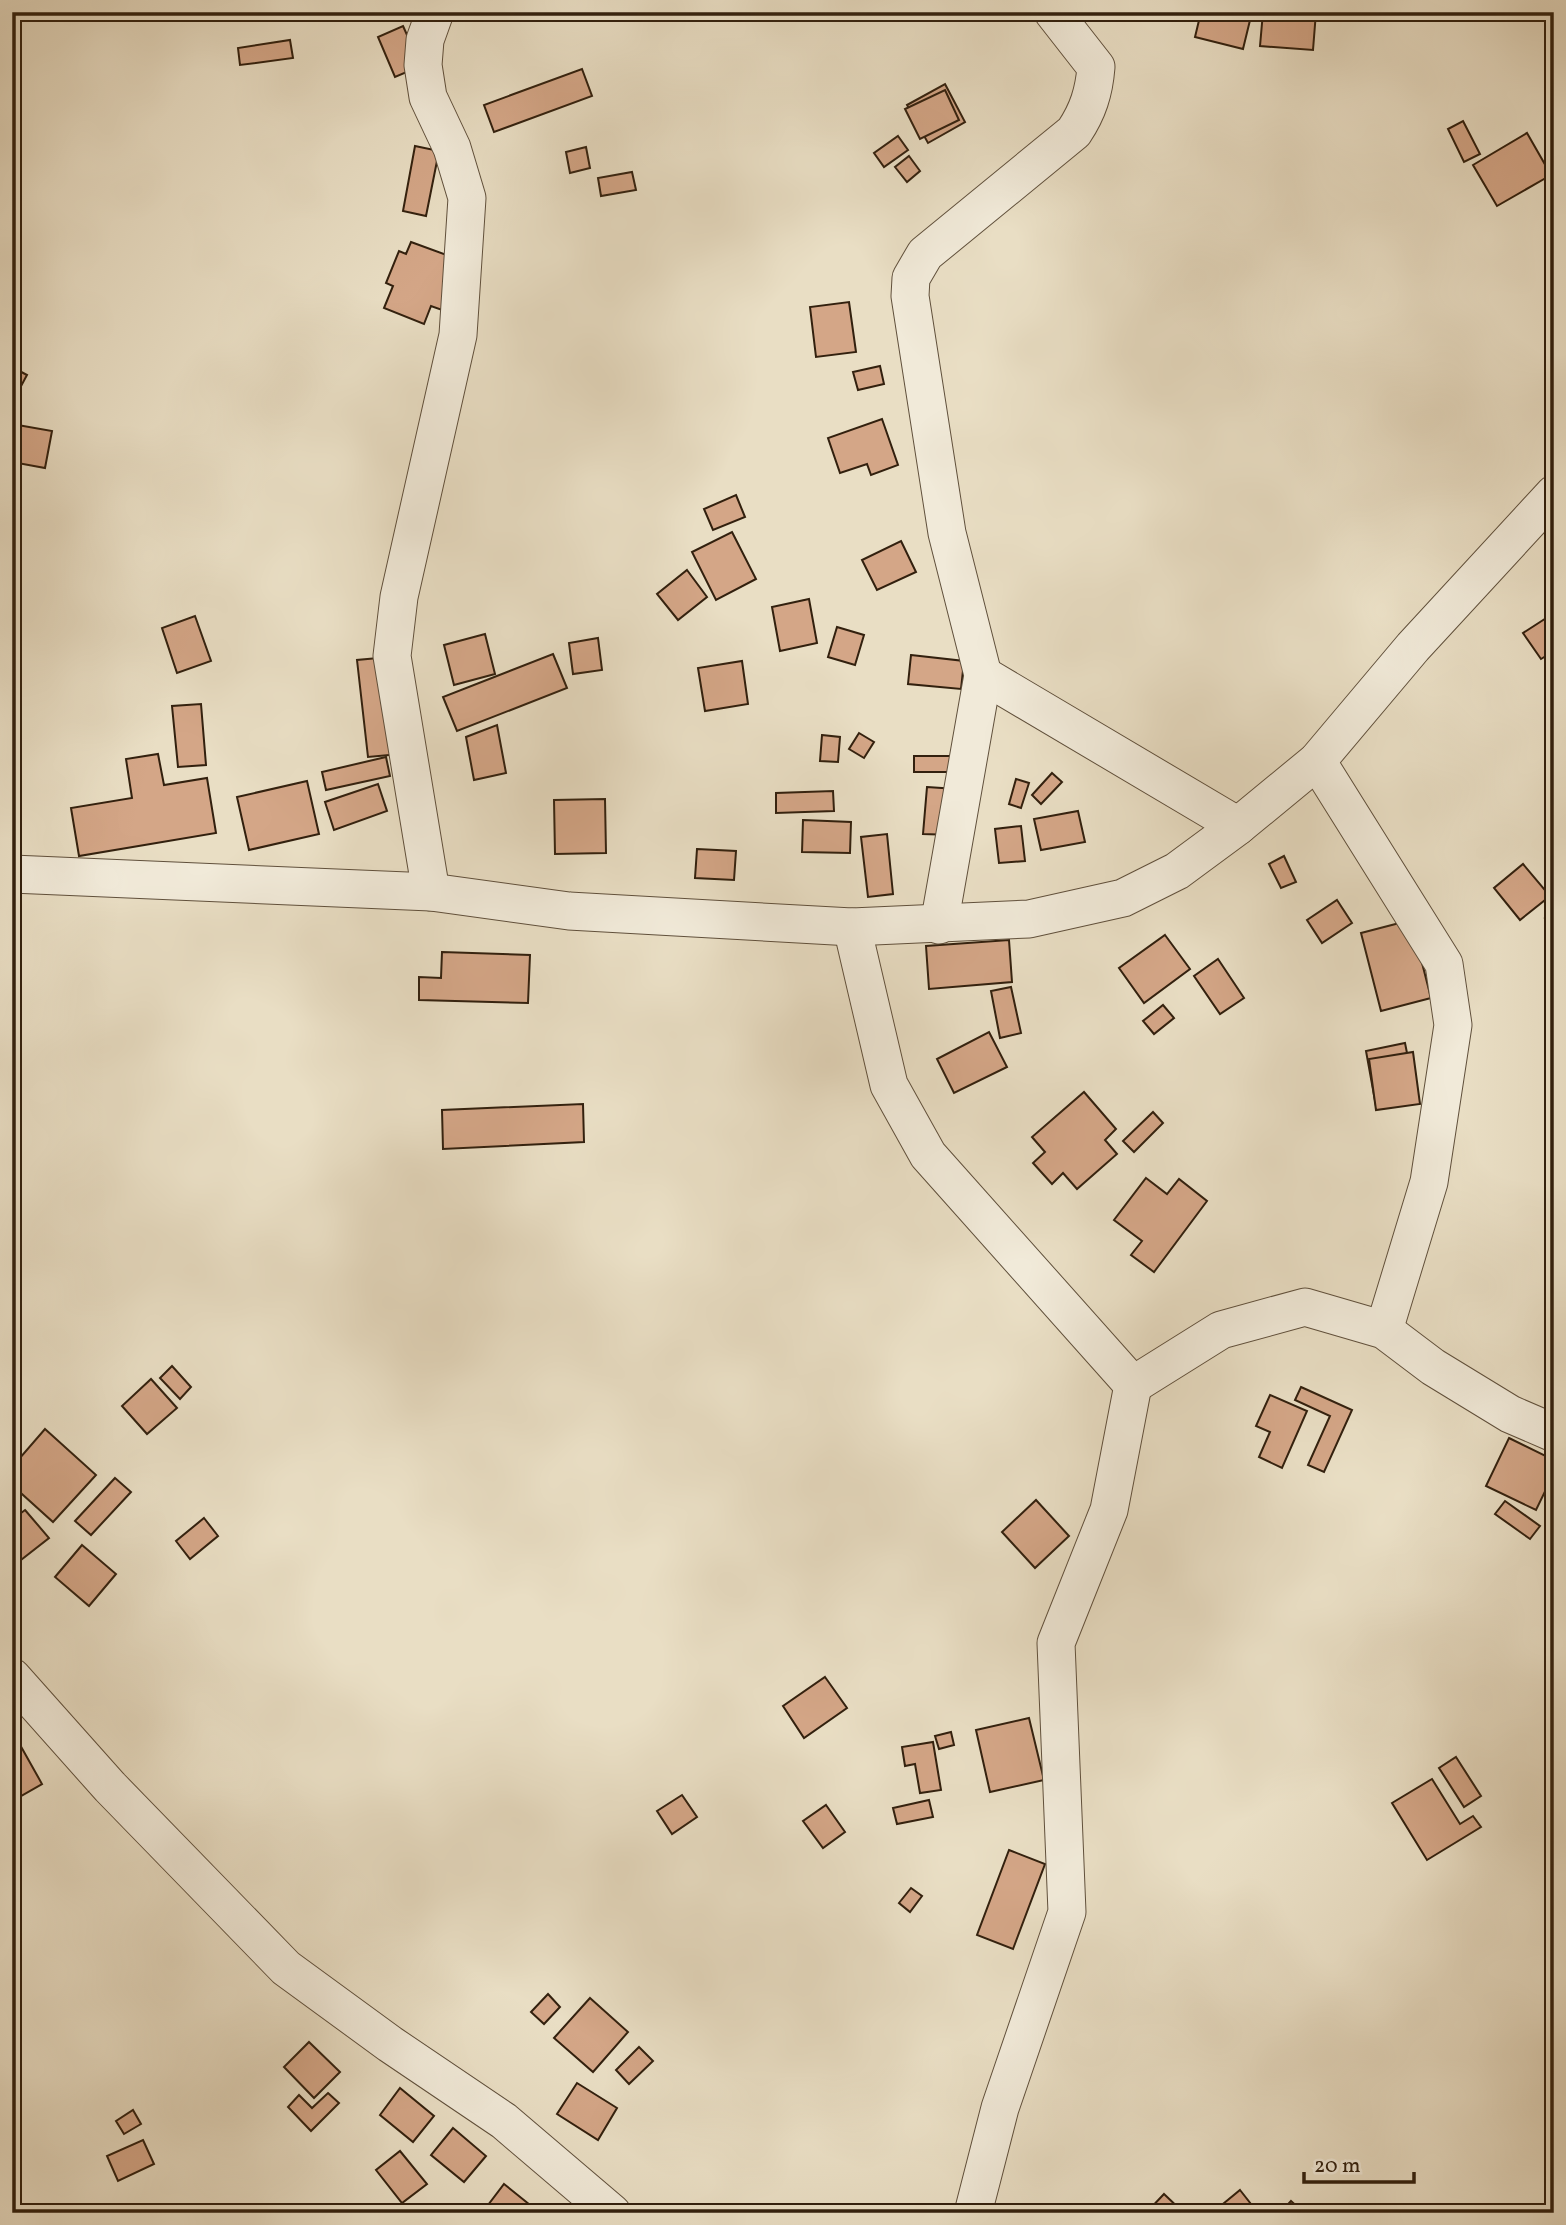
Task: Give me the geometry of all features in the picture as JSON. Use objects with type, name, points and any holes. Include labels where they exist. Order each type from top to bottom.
[{"type":"street","points":[[431,892],[392,656],[399,597],[458,335],[466,225],[467,198],[452,148],[428,97],[422,65],[425,40],[435,12]]},
{"type":"street","points":[[939,925],[983,675],[947,533],[910,296],[911,278],[925,254],[1074,132],[1085,115],[1095,85],[1096,67],[1053,12]]},
{"type":"street","points":[[12,874],[431,892],[569,911],[852,927],[1029,919],[1123,898],[1177,871],[1238,826],[1317,761],[1413,647],[1554,494]]},
{"type":"street","points":[[983,675],[1238,826]]},
{"type":"street","points":[[1317,761],[1444,964],[1454,1025],[1429,1182],[1384,1330]]},
{"type":"street","points":[[852,927],[889,1084],[928,1155],[1133,1385]]},
{"type":"street","points":[[974,2213],[1000,2108],[1067,1912],[1056,1643],[1109,1510],[1133,1385],[1221,1330],[1305,1307],[1384,1330],[1433,1367],[1510,1413],[1554,1433]]},
{"type":"street","points":[[12,1677],[110,1787],[286,1968],[390,2044],[504,2121],[612,2213]]},
{"type":"building","points":[[1201,12],[1252,12],[1243,49],[1195,37]]},
{"type":"building","points":[[1263,12],[1316,12],[1313,50],[1260,46]]},
{"type":"building","points":[[403,26],[421,66],[395,77],[378,37]]},
{"type":"building","points":[[290,40],[293,58],[240,65],[238,48]]},
{"type":"building","points":[[582,69],[592,96],[494,132],[484,105]]},
{"type":"building","points":[[945,84],[965,122],[928,143],[907,105]]},
{"type":"building","points":[[945,90],[959,120],[920,139],[905,109]]},
{"type":"building","points":[[1463,121],[1480,154],[1464,162],[1448,129]]},
{"type":"building","points":[[1527,133],[1551,175],[1497,206],[1473,165]]},
{"type":"building","points":[[898,136],[908,150],[884,167],[874,153]]},
{"type":"building","points":[[415,146],[439,151],[426,216],[403,211]]},
{"type":"building","points":[[586,147],[590,168],[570,173],[566,152]]},
{"type":"building","points":[[909,156],[920,171],[907,182],[895,167]]},
{"type":"building","points":[[632,172],[636,190],[601,196],[598,178]]},
{"type":"building","points":[[411,242],[452,257],[442,310],[431,306],[424,324],[384,308],[393,286],[386,283],[399,251],[406,254]]},
{"type":"building","points":[[849,302],[856,352],[816,357],[810,307]]},
{"type":"building","points":[[880,366],[884,384],[858,390],[853,372]]},
{"type":"building","points":[[12,367],[27,375],[12,403]]},
{"type":"building","points":[[882,419],[898,465],[871,475],[867,464],[840,473],[828,438]]},
{"type":"building","points":[[12,424],[52,431],[45,468],[12,462]]},
{"type":"building","points":[[736,495],[745,517],[713,530],[704,509]]},
{"type":"building","points":[[732,532],[756,579],[716,600],[692,552]]},
{"type":"building","points":[[901,541],[916,572],[877,590],[862,560]]},
{"type":"building","points":[[687,570],[707,597],[678,620],[657,594]]},
{"type":"building","points":[[809,599],[817,643],[780,651],[772,607]]},
{"type":"building","points":[[1554,613],[1554,651],[1541,659],[1523,633]]},
{"type":"building","points":[[195,616],[211,661],[177,673],[162,628]]},
{"type":"building","points":[[837,627],[864,635],[855,665],[828,657]]},
{"type":"building","points":[[485,634],[495,674],[454,685],[444,645]]},
{"type":"building","points":[[598,638],[602,670],[573,674],[569,643]]},
{"type":"building","points":[[553,654],[567,688],[457,731],[443,697]]},
{"type":"building","points":[[911,655],[964,661],[961,689],[908,684]]},
{"type":"building","points":[[389,657],[400,754],[368,757],[357,660]]},
{"type":"building","points":[[742,661],[748,704],[705,711],[698,668]]},
{"type":"building","points":[[201,704],[206,765],[178,767],[172,706]]},
{"type":"building","points":[[497,725],[506,773],[474,780],[466,737]]},
{"type":"building","points":[[859,733],[874,742],[864,758],[849,749]]},
{"type":"building","points":[[822,735],[840,737],[838,762],[820,761]]},
{"type":"building","points":[[158,754],[164,785],[207,778],[216,833],[79,856],[71,808],[132,798],[126,759]]},
{"type":"building","points":[[914,756],[953,756],[953,772],[914,772]]},
{"type":"building","points":[[386,757],[390,776],[326,790],[322,772]]},
{"type":"building","points":[[1052,773],[1062,782],[1041,804],[1032,795]]},
{"type":"building","points":[[1016,779],[1029,783],[1021,808],[1009,804]]},
{"type":"building","points":[[307,781],[319,834],[249,850],[237,797]]},
{"type":"building","points":[[378,784],[387,811],[334,830],[325,802]]},
{"type":"building","points":[[927,787],[956,789],[953,835],[923,834]]},
{"type":"building","points":[[833,791],[834,811],[776,813],[776,793]]},
{"type":"building","points":[[605,799],[606,853],[555,854],[554,800]]},
{"type":"building","points":[[1078,811],[1085,842],[1041,850],[1034,819]]},
{"type":"building","points":[[803,820],[851,822],[850,853],[802,852]]},
{"type":"building","points":[[1021,826],[1025,861],[999,863],[995,829]]},
{"type":"building","points":[[887,834],[893,894],[868,897],[861,837]]},
{"type":"building","points":[[697,849],[736,851],[734,880],[695,878]]},
{"type":"building","points":[[1284,856],[1296,882],[1281,888],[1269,864]]},
{"type":"building","points":[[1523,864],[1550,896],[1520,920],[1494,888]]},
{"type":"building","points":[[1337,900],[1352,923],[1322,943],[1307,920]]},
{"type":"building","points":[[1554,911],[1554,927],[1545,918]]},
{"type":"building","points":[[1411,920],[1431,998],[1381,1011],[1361,933]]},
{"type":"building","points":[[1165,935],[1190,969],[1144,1003],[1119,968]]},
{"type":"building","points":[[1009,940],[1012,982],[929,989],[926,946]]},
{"type":"building","points":[[442,952],[530,955],[528,1003],[419,1000],[419,977],[441,978]]},
{"type":"building","points":[[1218,959],[1244,998],[1220,1014],[1194,976]]},
{"type":"building","points":[[1011,987],[1021,1033],[1000,1038],[991,991]]},
{"type":"building","points":[[1163,1005],[1174,1018],[1154,1034],[1143,1021]]},
{"type":"building","points":[[989,1032],[1007,1067],[954,1093],[937,1059]]},
{"type":"building","points":[[1405,1043],[1416,1098],[1376,1106],[1366,1051]]},
{"type":"building","points":[[1413,1052],[1420,1104],[1376,1110],[1369,1059]]},
{"type":"building","points":[[1084,1092],[1116,1129],[1105,1140],[1117,1154],[1077,1189],[1063,1173],[1052,1184],[1033,1163],[1045,1152],[1032,1137]]},
{"type":"building","points":[[583,1104],[584,1142],[443,1149],[442,1110]]},
{"type":"building","points":[[1153,1112],[1163,1123],[1134,1152],[1123,1141]]},
{"type":"building","points":[[1146,1178],[1167,1194],[1179,1179],[1207,1201],[1154,1272],[1131,1255],[1142,1241],[1114,1220]]},
{"type":"building","points":[[172,1366],[191,1387],[180,1399],[160,1378]]},
{"type":"building","points":[[151,1379],[177,1408],[147,1434],[122,1406]]},
{"type":"building","points":[[1301,1387],[1352,1410],[1324,1472],[1308,1465],[1330,1416],[1295,1400]]},
{"type":"building","points":[[1270,1395],[1307,1411],[1282,1468],[1259,1457],[1270,1432],[1256,1426]]},
{"type":"building","points":[[45,1429],[96,1475],[53,1522],[12,1485],[12,1467]]},
{"type":"building","points":[[1509,1438],[1554,1460],[1554,1473],[1536,1510],[1486,1486]]},
{"type":"building","points":[[115,1478],[131,1492],[91,1535],[75,1521]]},
{"type":"building","points":[[1036,1500],[1069,1536],[1035,1568],[1002,1532]]},
{"type":"building","points":[[1505,1501],[1540,1526],[1530,1539],[1495,1514]]},
{"type":"building","points":[[25,1510],[49,1538],[12,1567],[12,1520]]},
{"type":"building","points":[[204,1518],[218,1536],[190,1559],[176,1541]]},
{"type":"building","points":[[82,1545],[116,1574],[89,1606],[55,1577]]},
{"type":"building","points":[[825,1677],[847,1708],[804,1738],[783,1706]]},
{"type":"building","points":[[1029,1718],[1044,1780],[990,1792],[976,1730]]},
{"type":"building","points":[[951,1732],[954,1745],[939,1749],[935,1736]]},
{"type":"building","points":[[933,1742],[941,1790],[920,1793],[915,1764],[905,1766],[902,1747]]},
{"type":"building","points":[[19,1743],[42,1784],[14,1800],[12,1747]]},
{"type":"building","points":[[1456,1757],[1481,1796],[1464,1807],[1439,1768]]},
{"type":"building","points":[[1432,1779],[1460,1824],[1473,1816],[1481,1827],[1427,1860],[1392,1803]]},
{"type":"building","points":[[682,1795],[697,1817],[672,1834],[657,1811]]},
{"type":"building","points":[[929,1800],[933,1817],[897,1824],[893,1808]]},
{"type":"building","points":[[826,1805],[845,1832],[823,1848],[803,1821]]},
{"type":"building","points":[[1009,1850],[1045,1864],[1013,1949],[977,1935]]},
{"type":"building","points":[[911,1888],[922,1896],[910,1912],[899,1903]]},
{"type":"building","points":[[548,1994],[560,2007],[544,2024],[531,2012]]},
{"type":"building","points":[[590,1998],[628,2032],[593,2072],[554,2038]]},
{"type":"building","points":[[309,2042],[340,2072],[314,2098],[284,2067]]},
{"type":"building","points":[[639,2047],[653,2061],[629,2084],[616,2070]]},
{"type":"building","points":[[577,2083],[617,2108],[598,2140],[557,2114]]},
{"type":"building","points":[[400,2088],[434,2116],[413,2142],[380,2115]]},
{"type":"building","points":[[328,2093],[339,2103],[311,2131],[288,2107],[299,2095],[312,2108]]},
{"type":"building","points":[[133,2110],[141,2124],[124,2134],[116,2121]]},
{"type":"building","points":[[453,2128],[486,2156],[464,2182],[431,2155]]},
{"type":"building","points":[[143,2140],[154,2164],[118,2181],[107,2156]]},
{"type":"building","points":[[400,2151],[427,2184],[402,2203],[376,2170]]},
{"type":"building","points":[[504,2184],[540,2213],[482,2213]]},
{"type":"building","points":[[1240,2190],[1258,2213],[1212,2213]]},
{"type":"building","points":[[1164,2194],[1184,2213],[1146,2213]]},
{"type":"building","points":[[1291,2201],[1303,2212],[1280,2213]]},
{"type":"building","points":[[142,2206],[144,2213],[124,2213]]},
{"type":"building","points":[[1048,2206],[1083,2212],[1047,2213]]}]
